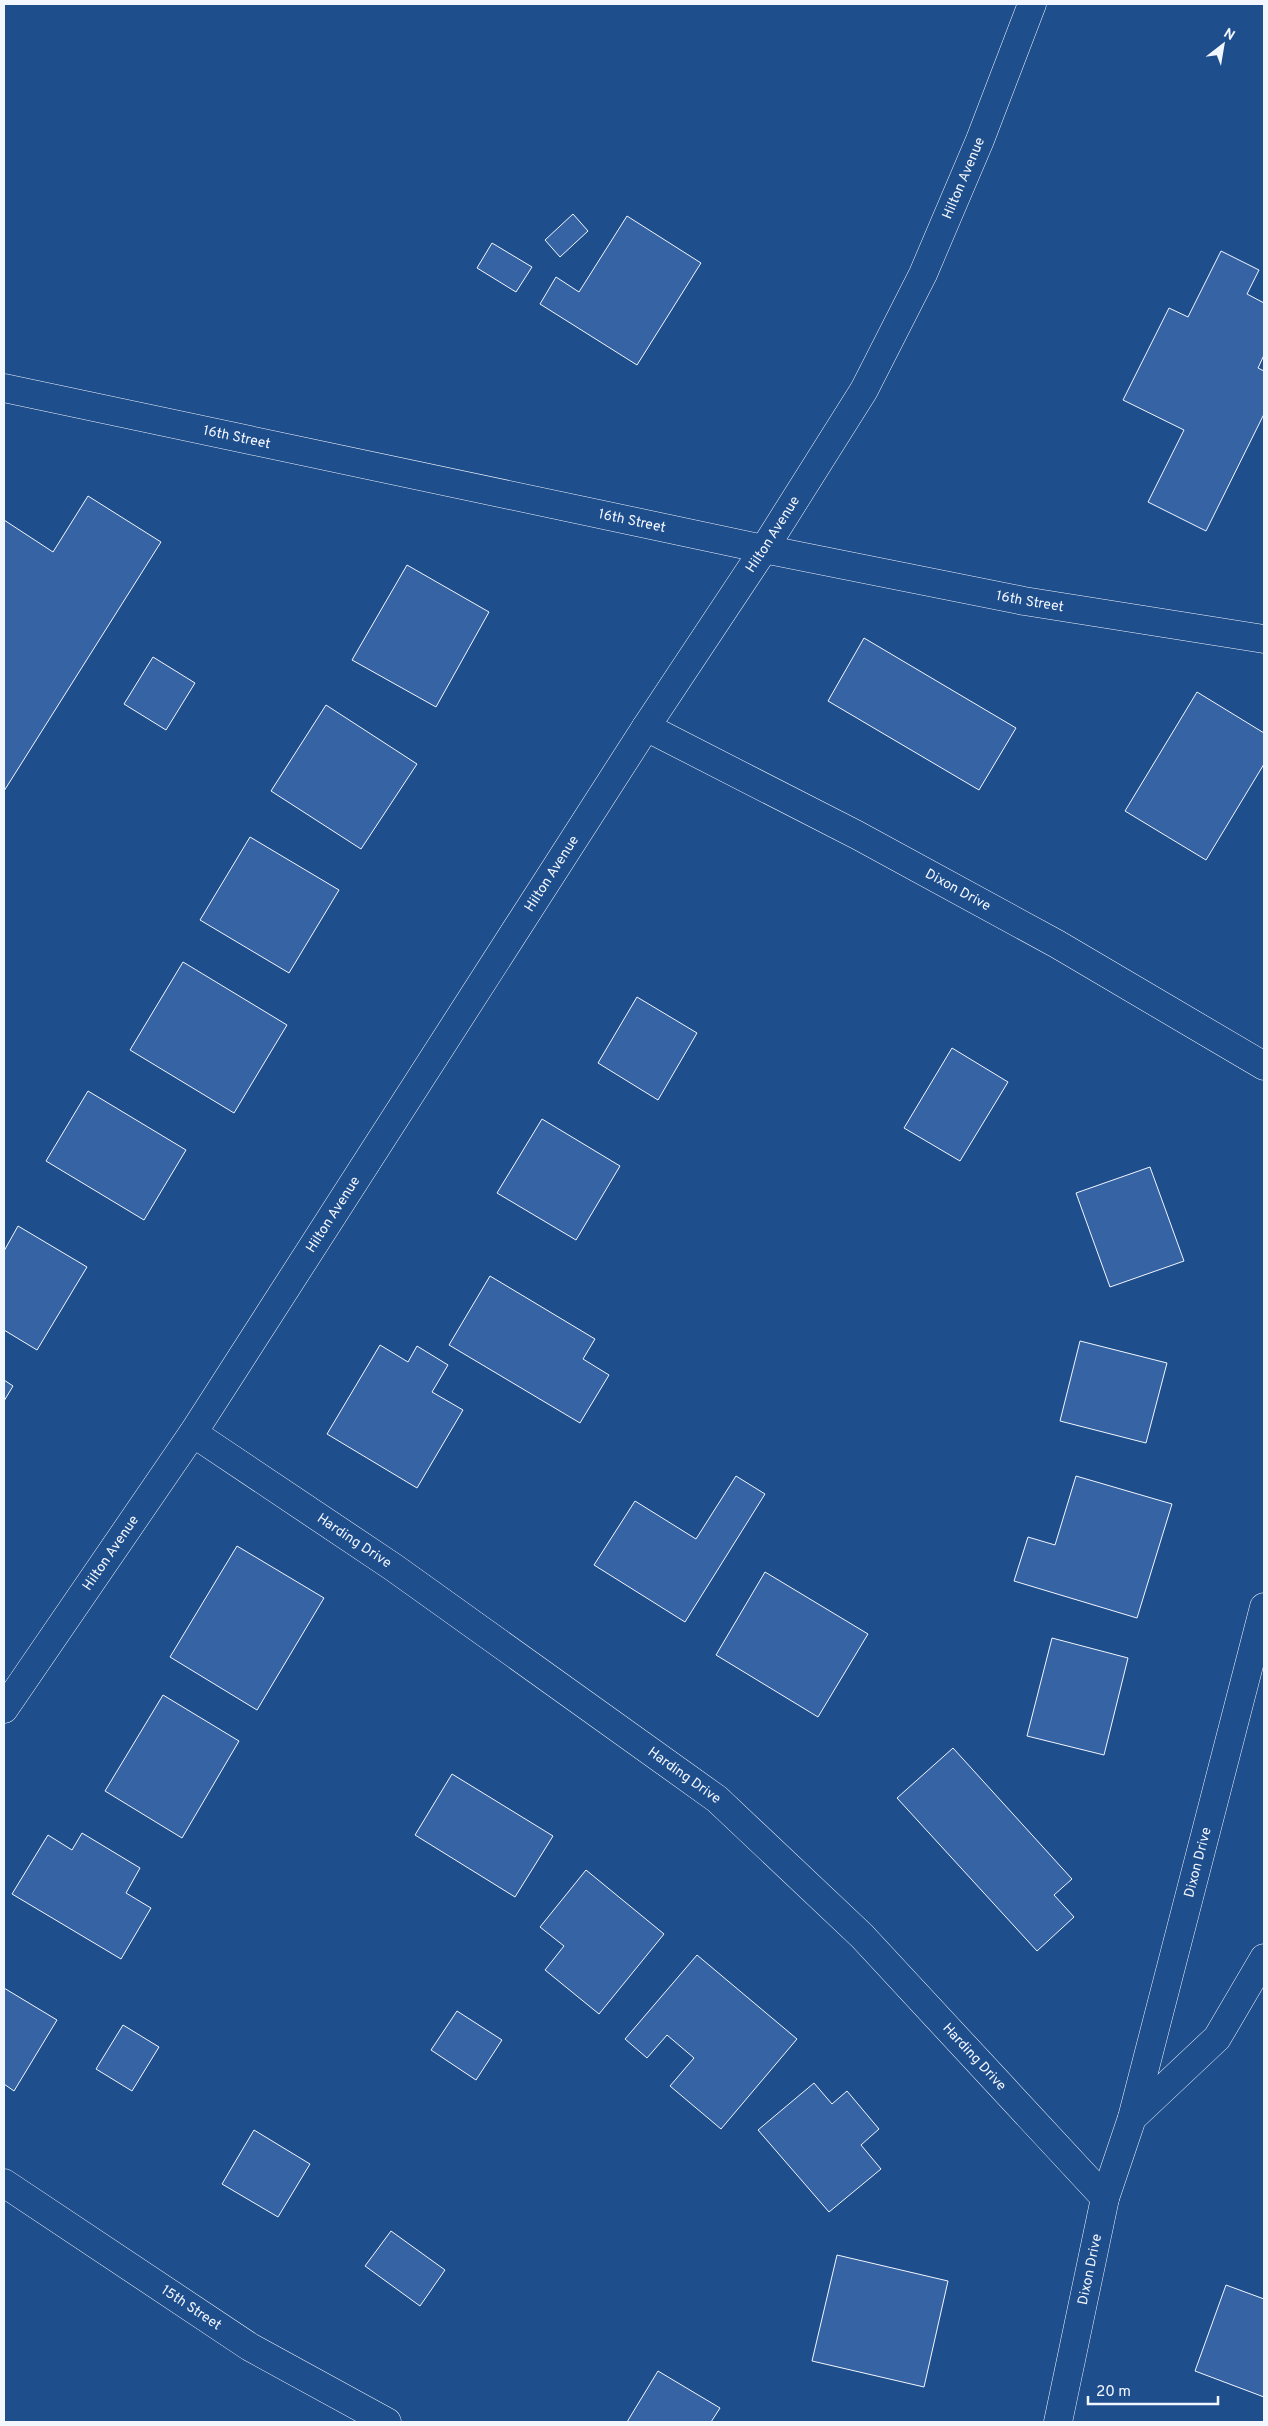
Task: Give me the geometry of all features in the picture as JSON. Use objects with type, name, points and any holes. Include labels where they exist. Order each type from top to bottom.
[{"type":"street","name":"Hilton Avenue","points":[[4,1709],[193,1434],[646,727],[764,549],[864,390],[923,274],[980,140],[1032,4]]},
{"type":"street","name":"16th Street","points":[[4,388],[764,549],[1024,601],[1264,639]]},
{"type":"street","name":"Dixon Drive","points":[[646,727],[857,835],[1057,944],[1264,1066]]},
{"type":"street","name":"Harding Drive","points":[[193,1434],[393,1567],[717,1799],[862,1936],[1105,2198]]},
{"type":"street","name":"Dixon Drive","points":[[1058,2422],[1105,2198],[1132,2118],[1264,1607]]},
{"type":"street","name":"Dixon Drive","points":[[1132,2118],[1217,2038],[1264,1958]]},
{"type":"street","name":"15th Street","points":[[4,2183],[250,2347],[386,2422]]},
{"type":"building","points":[[573,214],[588,231],[560,257],[545,240]]},
{"type":"building","points":[[627,216],[701,263],[637,365],[540,304],[556,277],[579,292]]},
{"type":"building","points":[[492,243],[532,267],[516,292],[477,268]]},
{"type":"building","points":[[1221,251],[1259,270],[1247,294],[1264,303],[1264,355],[1258,368],[1264,371],[1264,414],[1206,531],[1148,502],[1184,430],[1123,400],[1169,308],[1188,317]]},
{"type":"building","points":[[88,496],[161,542],[4,791],[4,520],[53,552]]},
{"type":"building","points":[[407,565],[489,612],[436,707],[352,660]]},
{"type":"building","points":[[864,638],[1016,728],[979,790],[828,701]]},
{"type":"building","points":[[153,657],[195,683],[166,730],[124,704]]},
{"type":"building","points":[[1197,692],[1264,733],[1264,764],[1206,860],[1125,811]]},
{"type":"building","points":[[326,705],[417,764],[361,849],[271,791]]},
{"type":"building","points":[[250,837],[339,890],[289,973],[200,920]]},
{"type":"building","points":[[183,962],[287,1025],[234,1113],[130,1050]]},
{"type":"building","points":[[637,997],[697,1033],[658,1100],[598,1063]]},
{"type":"building","points":[[952,1048],[1008,1082],[960,1161],[904,1128]]},
{"type":"building","points":[[88,1091],[186,1150],[144,1220],[46,1161]]},
{"type":"building","points":[[542,1119],[620,1166],[576,1240],[497,1193]]},
{"type":"building","points":[[1150,1167],[1184,1261],[1110,1287],[1076,1193]]},
{"type":"building","points":[[18,1226],[87,1267],[37,1350],[4,1330],[4,1251]]},
{"type":"building","points":[[490,1276],[595,1339],[583,1359],[609,1375],[580,1423],[449,1345]]},
{"type":"building","points":[[1080,1341],[1167,1363],[1146,1443],[1060,1421]]},
{"type":"building","points":[[380,1345],[408,1362],[417,1346],[448,1365],[432,1392],[463,1410],[417,1488],[327,1434]]},
{"type":"building","points":[[4,1380],[13,1386],[4,1401]]},
{"type":"building","points":[[736,1476],[765,1494],[685,1622],[594,1565],[635,1501],[696,1539]]},
{"type":"building","points":[[1076,1476],[1172,1504],[1137,1618],[1014,1581],[1028,1537],[1055,1545]]},
{"type":"building","points":[[237,1546],[324,1598],[257,1710],[170,1657]]},
{"type":"building","points":[[765,1572],[868,1634],[818,1717],[716,1655]]},
{"type":"building","points":[[1052,1638],[1128,1658],[1104,1755],[1027,1736]]},
{"type":"building","points":[[163,1695],[239,1741],[182,1838],[105,1791]]},
{"type":"building","points":[[953,1748],[1072,1879],[1054,1895],[1074,1917],[1037,1951],[897,1798]]},
{"type":"building","points":[[452,1774],[553,1836],[515,1897],[415,1835]]},
{"type":"building","points":[[82,1833],[140,1868],[126,1893],[151,1908],[121,1959],[12,1894],[48,1835],[72,1850]]},
{"type":"building","points":[[586,1870],[664,1934],[599,2014],[545,1970],[564,1946],[540,1927]]},
{"type":"building","points":[[697,1955],[797,2039],[721,2129],[670,2086],[694,2058],[667,2035],[647,2058],[625,2039]]},
{"type":"building","points":[[4,1988],[57,2020],[14,2091],[4,2084]]},
{"type":"building","points":[[457,2011],[502,2040],[476,2080],[431,2050]]},
{"type":"building","points":[[123,2025],[159,2047],[132,2091],[96,2069]]},
{"type":"building","points":[[814,2083],[832,2104],[847,2091],[879,2129],[861,2145],[881,2169],[829,2212],[758,2130]]},
{"type":"building","points":[[254,2130],[310,2164],[278,2217],[222,2184]]},
{"type":"building","points":[[391,2231],[445,2270],[420,2306],[365,2266]]},
{"type":"building","points":[[837,2255],[948,2281],[924,2387],[812,2361]]},
{"type":"building","points":[[1226,2285],[1264,2299],[1264,2397],[1195,2371]]},
{"type":"building","points":[[658,2371],[720,2408],[711,2422],[627,2422]]}]
